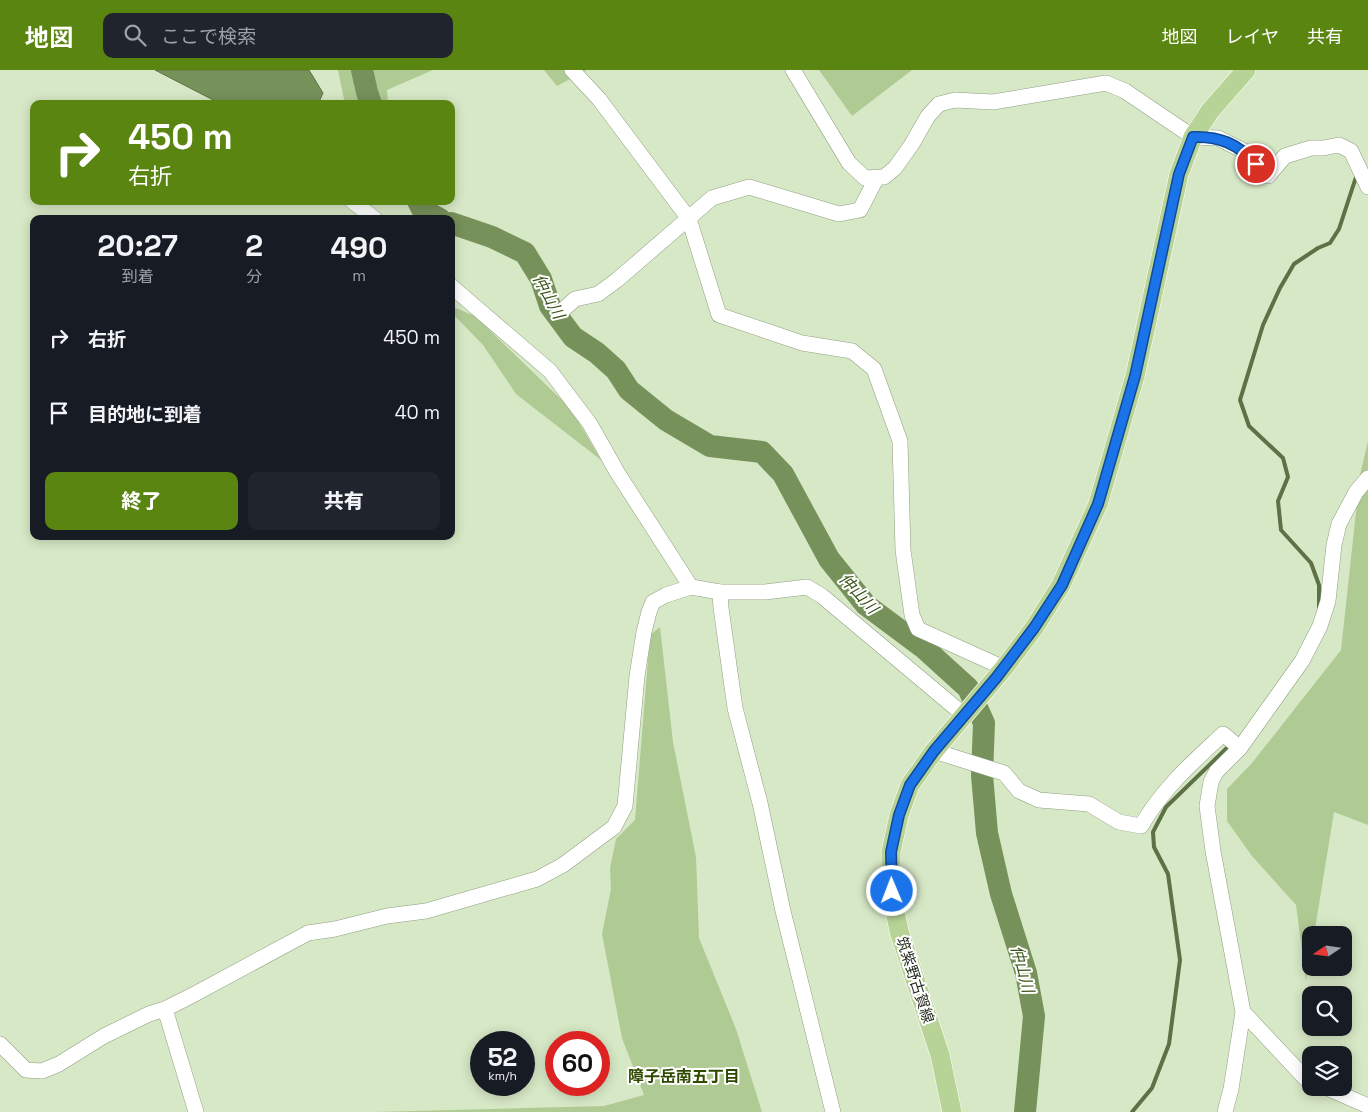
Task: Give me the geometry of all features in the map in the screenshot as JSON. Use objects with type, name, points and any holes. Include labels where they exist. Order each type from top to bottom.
[{"type":"main road","name":"筑紫野古賀線","points":[[952,1112],[940,1055],[899,931],[892,891],[891,852],[899,815],[910,785],[934,751],[1000,673],[1034,628],[1062,585],[1098,504],[1135,376],[1179,174],[1193,137],[1210,111],[1246,70]]},
{"type":"street","points":[[572,70],[599,99],[689,219],[719,315],[802,343],[852,351],[874,369],[900,441],[903,550],[912,615],[918,629],[1000,673]]},
{"type":"street","points":[[793,70],[849,163],[865,178],[884,178],[895,168],[928,116],[939,104],[955,100],[993,102],[1105,77],[1193,137],[1218,138],[1244,151],[1268,176],[1284,156],[1311,148],[1339,145],[1351,151],[1368,187]]},
{"type":"street","points":[[564,309],[575,299],[598,294],[617,280],[712,198],[749,187],[839,214],[860,210],[876,179]]},
{"type":"street","points":[[357,205],[370,215]]},
{"type":"street","points":[[455,289],[550,371],[590,424],[616,472],[691,587]]},
{"type":"street","points":[[1225,1112],[1243,1012],[1213,851],[1207,806],[1211,782],[1216,772],[1240,748],[1302,661],[1320,626],[1328,601],[1334,545],[1339,524],[1356,492],[1368,478]]},
{"type":"street","points":[[0,1044],[26,1070],[42,1072],[59,1064],[104,1036],[149,1014],[165,1009],[308,934],[387,916],[426,911],[537,879],[563,865],[614,826],[625,806],[644,632],[653,602],[666,594],[691,587],[720,592],[765,592],[807,587],[822,596],[969,710]]},
{"type":"street","points":[[720,592],[735,708],[760,803],[783,911],[833,1112]]},
{"type":"street","points":[[934,751],[1004,773],[1020,791],[1039,800],[1089,804],[1119,822],[1141,826],[1168,786],[1223,734],[1240,748]]},
{"type":"street","points":[[165,1009],[196,1112]]},
{"type":"street","points":[[1243,1012],[1302,1075]]},
{"type":"street","points":[[1345,1096],[1368,1106]]},
{"type":"shaded area","points":[[155,70],[309,70],[323,93],[320,100],[213,100]]},
{"type":"shaded area","points":[[338,70],[433,70],[387,90],[388,100],[344,100]]},
{"type":"shaded area","points":[[544,70],[587,70],[557,86]]},
{"type":"shaded area","points":[[819,70],[912,70],[852,116]]},
{"type":"shaded area","points":[[455,308],[475,316],[571,409],[601,460],[516,394],[483,345],[455,316]]},
{"type":"shaded area","points":[[1368,441],[1368,825],[1334,812],[1315,926],[1302,926],[1302,951],[1296,905],[1252,856],[1227,821],[1227,789],[1252,763],[1341,650],[1360,475]]},
{"type":"shaded area","points":[[660,627],[673,742],[696,857],[699,938],[736,1029],[762,1112],[375,1112],[604,1106],[644,1095],[622,1038],[602,934],[611,889],[610,868],[616,839],[635,820],[650,635]]},
{"type":"waterway","name":"仲山川","points":[[362,70],[370,100]]},
{"type":"waterway","points":[[1319,608],[1319,585],[1311,563],[1281,530],[1278,501],[1288,477],[1283,458],[1249,426],[1240,400],[1263,325],[1280,288],[1294,264],[1318,248],[1330,243],[1339,229],[1357,174]]},
{"type":"waterway","name":"仲山川","points":[[420,205],[422,209],[433,215]]},
{"type":"waterway","name":"仲山川","points":[[455,224],[492,237],[525,253],[541,279],[550,306],[573,337],[597,353],[616,370],[629,390],[666,420],[710,446],[762,452],[783,474],[829,559],[866,605],[925,649],[968,688],[984,723],[982,775],[987,833],[1001,894],[1026,973],[1034,1016],[1025,1112]]},
{"type":"waterway","points":[[1132,1112],[1152,1088],[1169,1044],[1180,960],[1168,874],[1154,847],[1153,832],[1166,807],[1231,744]]},
{"type":"district","name":"障子岳南五丁目","points":[[684,1076]]},
{"type":"route","points":[[892,891],[891,852],[899,815],[910,785],[934,751],[996,678],[1034,628],[1062,585],[1098,504],[1135,376],[1179,174],[1193,137],[1218,138],[1244,151],[1256,164]]}]
